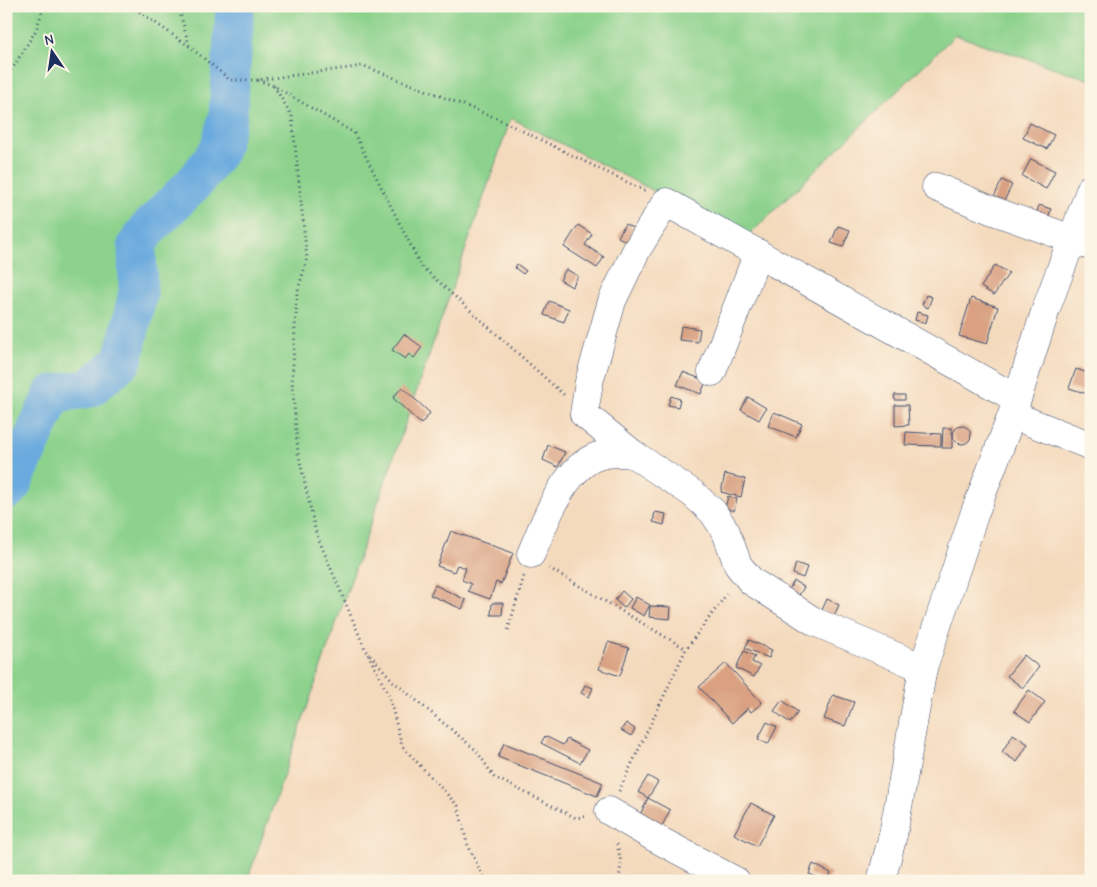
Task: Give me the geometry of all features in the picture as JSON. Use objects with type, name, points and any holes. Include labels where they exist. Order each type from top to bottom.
[{"type":"street","points":[[936,187],[1081,242]]},
{"type":"street","points":[[881,881],[892,835],[924,668],[975,512],[1014,408],[1046,309],[1081,242],[1091,188]]},
{"type":"street","points":[[924,668],[815,622],[751,581],[743,573],[726,532],[713,512],[692,493],[633,454],[584,414],[589,382],[612,301],[636,251],[666,202],[758,253],[1014,408],[1091,446]]},
{"type":"street","points":[[712,372],[758,253]]},
{"type":"street","points":[[531,554],[550,509],[576,471],[585,462],[598,456],[610,454],[633,454]]},
{"type":"street","points":[[609,811],[736,881]]},
{"type":"path","points":[[6,79],[36,30],[44,6]]},
{"type":"path","points":[[131,6],[189,46],[230,80],[257,80],[364,66],[494,117],[666,202]]},
{"type":"path","points":[[178,6],[189,46]]},
{"type":"path","points":[[257,80],[274,86],[354,133],[421,266],[584,414]]},
{"type":"path","points":[[274,86],[292,116],[307,259],[297,294],[292,381],[298,453],[316,533],[365,649],[389,696],[402,746],[458,806],[467,843],[485,881]]},
{"type":"path","points":[[508,630],[531,554]]},
{"type":"path","points":[[555,572],[686,649]]},
{"type":"path","points":[[365,649],[394,682],[476,750],[494,777],[576,818],[609,811],[686,649],[743,573]]},
{"type":"green space","points":[[6,6],[1091,6],[1091,80],[955,35],[746,238],[511,118],[247,881],[6,881]]},
{"type":"building","points":[[1030,123],[1054,135],[1047,149],[1023,138]]},
{"type":"building","points":[[1031,159],[1055,171],[1046,189],[1022,176]]},
{"type":"building","points":[[1002,180],[1012,185],[1002,205],[992,201]]},
{"type":"building","points":[[1039,205],[1051,209],[1046,225],[1034,221]]},
{"type":"building","points":[[625,224],[638,231],[631,244],[618,237]]},
{"type":"building","points":[[578,225],[592,234],[585,245],[604,257],[597,268],[564,247]]},
{"type":"building","points":[[838,226],[850,230],[843,247],[831,243]]},
{"type":"building","points":[[517,264],[526,271],[523,274],[515,268]]},
{"type":"building","points":[[995,265],[1009,273],[994,295],[981,287]]},
{"type":"building","points":[[566,269],[578,276],[572,287],[560,280]]},
{"type":"building","points":[[926,295],[932,297],[928,308],[922,305]]},
{"type":"building","points":[[971,298],[998,307],[987,344],[959,336]]},
{"type":"building","points":[[549,301],[569,309],[564,322],[544,315]]},
{"type":"building","points":[[917,312],[928,315],[926,323],[915,320]]},
{"type":"building","points":[[681,326],[700,329],[698,342],[679,340]]},
{"type":"building","points":[[404,334],[422,347],[414,358],[409,354],[405,359],[392,350]]},
{"type":"building","points":[[1076,369],[1091,374],[1091,395],[1069,388]]},
{"type":"building","points":[[683,372],[706,381],[701,394],[677,385]]},
{"type":"building","points":[[402,387],[430,413],[421,424],[393,398]]},
{"type":"building","points":[[894,395],[905,395],[905,400],[895,400]]},
{"type":"building","points":[[671,396],[680,399],[678,407],[668,405]]},
{"type":"building","points":[[748,397],[766,408],[759,420],[741,410]]},
{"type":"building","points":[[895,405],[908,405],[909,425],[895,426]]},
{"type":"building","points":[[774,412],[802,424],[796,437],[768,426]]},
{"type":"building","points":[[958,426],[966,426],[971,431],[969,442],[958,444],[953,439],[953,431]]},
{"type":"building","points":[[943,428],[952,428],[952,448],[942,448]]},
{"type":"building","points":[[906,432],[941,434],[941,446],[905,445]]},
{"type":"building","points":[[548,445],[565,452],[558,467],[543,460]]},
{"type":"building","points":[[725,474],[745,479],[741,497],[721,492]]},
{"type":"building","points":[[728,496],[737,499],[734,511],[725,508]]},
{"type":"building","points":[[655,512],[666,514],[664,525],[653,522]]},
{"type":"building","points":[[451,531],[513,553],[501,584],[496,582],[490,599],[468,591],[471,584],[462,580],[466,568],[457,565],[454,572],[437,566]]},
{"type":"building","points":[[796,563],[807,567],[803,578],[793,574]]},
{"type":"building","points":[[794,581],[804,587],[798,597],[788,591]]},
{"type":"building","points":[[435,585],[466,600],[462,609],[430,595]]},
{"type":"building","points":[[622,591],[631,599],[624,608],[615,600]]},
{"type":"building","points":[[636,597],[650,605],[644,616],[630,608]]},
{"type":"building","points":[[827,599],[839,605],[834,616],[822,610]]},
{"type":"building","points":[[492,603],[503,603],[502,615],[491,615]]},
{"type":"building","points":[[650,606],[671,607],[670,619],[649,617]]},
{"type":"building","points":[[749,640],[772,650],[769,658],[745,648]]},
{"type":"building","points":[[608,642],[629,648],[620,676],[599,669]]},
{"type":"building","points":[[744,651],[755,656],[752,662],[760,666],[754,677],[736,668]]},
{"type":"building","points":[[1024,655],[1039,667],[1023,688],[1007,676]]},
{"type":"building","points":[[726,663],[762,703],[751,712],[748,708],[732,723],[699,687]]},
{"type":"building","points":[[585,685],[593,688],[589,697],[581,693]]},
{"type":"building","points":[[1029,690],[1045,702],[1030,722],[1014,711]]},
{"type":"building","points":[[833,695],[854,702],[845,726],[824,719]]},
{"type":"building","points":[[782,700],[798,712],[790,723],[774,711]]},
{"type":"building","points":[[767,722],[777,727],[768,744],[758,739]]},
{"type":"building","points":[[626,723],[635,729],[631,736],[621,730]]},
{"type":"building","points":[[1013,734],[1028,744],[1017,762],[1002,752]]},
{"type":"building","points":[[545,736],[563,745],[567,739],[588,750],[580,763],[541,743]]},
{"type":"building","points":[[504,743],[603,783],[597,796],[498,757]]},
{"type":"building","points":[[648,776],[658,782],[648,798],[638,792]]},
{"type":"building","points":[[648,798],[670,810],[661,828],[639,817]]},
{"type":"building","points":[[751,803],[774,815],[757,846],[734,834]]},
{"type":"building","points":[[813,864],[831,873],[827,881],[809,874]]},
{"type":"waterway","points":[[6,491],[11,487],[53,394],[90,388],[123,360],[138,292],[137,245],[148,229],[195,182],[219,150],[228,116],[235,6]]}]
